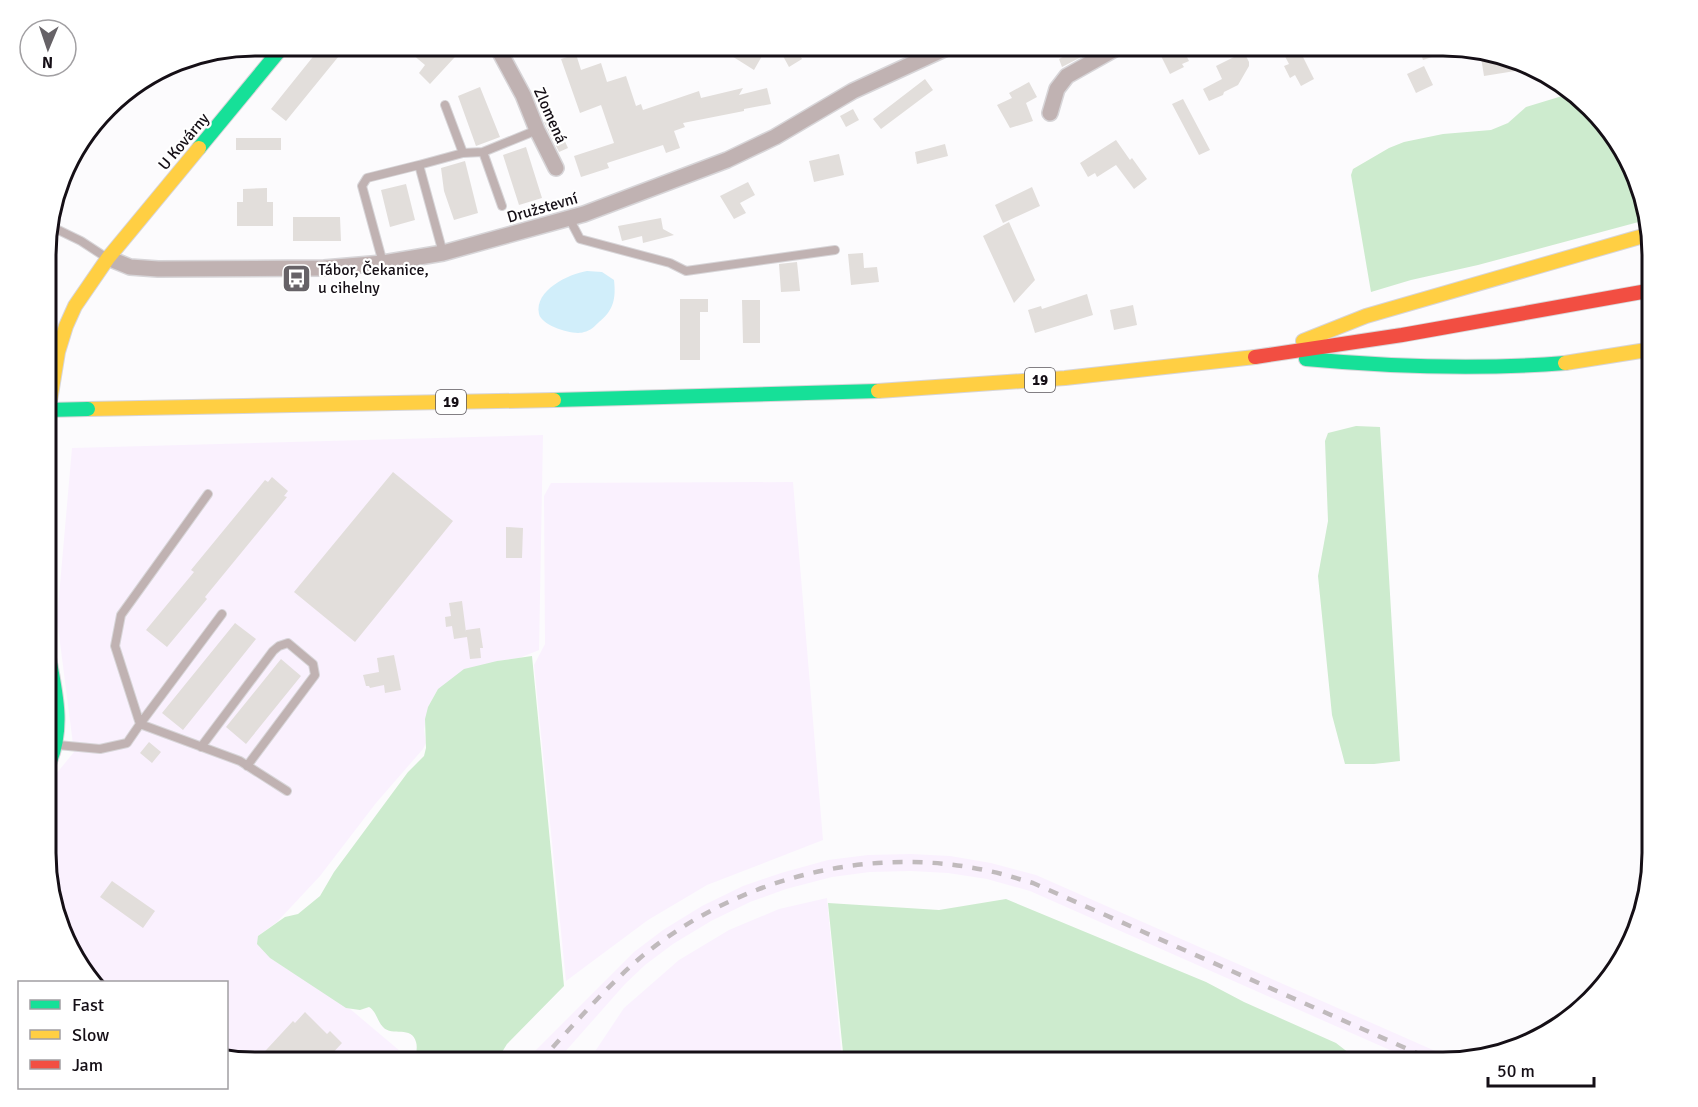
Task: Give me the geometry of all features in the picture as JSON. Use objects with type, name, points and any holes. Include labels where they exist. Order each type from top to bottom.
[{"type":"main road","name":"U Kovárny","points":[[56,361],[71,314],[83,291],[275,56]]},
{"type":"main road","points":[[1265,355],[1366,316],[1642,236]]},
{"type":"main road","name":"19","points":[[56,410],[814,396],[1032,381],[1265,355],[1531,314],[1642,292]]},
{"type":"main road","points":[[1265,355],[1375,366],[1507,368],[1575,363],[1642,351]]},
{"type":"main road","points":[[56,701],[57,745]]},
{"type":"street","name":"Zlomená","points":[[502,56],[524,95],[537,130],[556,168]]},
{"type":"street","name":"Družstevní","points":[[108,258],[130,267],[158,269],[324,268],[383,263],[443,252],[569,218],[727,160],[775,137],[854,91],[929,56]]},
{"type":"street","points":[[1050,113],[1057,90],[1066,76],[1102,56]]},
{"type":"lane","points":[[445,105],[463,153]]},
{"type":"lane","points":[[383,263],[362,186],[367,178],[463,153],[483,152],[537,130]]},
{"type":"lane","points":[[483,152],[502,206]]},
{"type":"lane","points":[[419,165],[443,252]]},
{"type":"lane","points":[[569,218],[580,239],[670,263],[686,270],[836,250]]},
{"type":"lane","points":[[57,229],[108,258]]},
{"type":"lane","points":[[140,724],[115,646],[121,615],[208,494]]},
{"type":"lane","points":[[57,745],[100,749],[127,743],[222,614]]},
{"type":"lane","points":[[201,747],[273,651],[288,643],[313,664],[315,675],[247,766]]},
{"type":"lane","points":[[140,724],[240,761],[287,791]]},
{"type":"shaded area","points":[[543,435],[539,650],[519,658],[497,661],[438,689],[428,707],[424,730],[426,743],[423,749],[376,803],[320,876],[277,922],[258,936],[270,958],[349,1008],[401,1052],[255,1052],[228,1050],[228,981],[103,981],[76,940],[59,891],[56,852],[56,774],[74,752],[57,619],[72,448]]},
{"type":"shaded area","points":[[793,482],[823,840],[707,885],[648,920],[566,981],[534,665],[545,644],[544,496],[551,483]]},
{"type":"shaded area","points":[[868,855],[950,856],[991,863],[1036,875],[1435,1051],[1392,1051],[1030,891],[987,879],[948,873],[911,871],[870,872],[832,877],[786,889],[750,902],[711,921],[673,944],[645,965],[625,984],[565,1052],[534,1052],[634,952],[663,930],[702,906],[743,886],[781,873],[828,860]]},
{"type":"shaded area","points":[[827,898],[841,1052],[595,1052],[624,1008],[679,960],[729,930],[779,909]]},
{"type":"green space","points":[[1563,96],[1584,114],[1616,155],[1636,203],[1640,222],[1371,292],[1351,175],[1353,169],[1404,142],[1443,134],[1491,130],[1508,123],[1526,107]]},
{"type":"green space","points":[[1356,426],[1380,427],[1400,761],[1374,764],[1345,764],[1332,715],[1318,576],[1328,521],[1325,441],[1328,433]]},
{"type":"green space","points":[[532,656],[564,986],[507,1044],[502,1052],[417,1052],[414,1037],[406,1032],[387,1030],[369,1007],[360,1010],[346,1008],[270,958],[257,944],[258,936],[285,917],[298,914],[320,896],[334,872],[408,772],[424,756],[425,719],[428,707],[438,689],[464,669]]},
{"type":"green space","points":[[1006,899],[1206,982],[1244,1002],[1336,1043],[1347,1051],[843,1052],[828,903],[939,910]]},
{"type":"water","points":[[587,271],[602,272],[614,280],[614,298],[608,313],[592,328],[579,333],[559,329],[541,318],[539,305],[547,291],[571,276]]},
{"type":"building","points":[[314,56],[339,56],[286,121],[271,109]]},
{"type":"building","points":[[414,56],[456,56],[430,84],[419,73],[425,65]]},
{"type":"building","points":[[577,56],[581,70],[601,63],[607,82],[626,76],[636,106],[641,104],[643,110],[699,91],[701,98],[743,88],[739,95],[767,88],[771,104],[683,123],[685,127],[674,131],[680,148],[666,153],[663,145],[607,163],[609,168],[581,177],[574,156],[614,143],[601,105],[580,113],[561,59]]},
{"type":"building","points":[[732,56],[762,56],[754,70]]},
{"type":"building","points":[[783,56],[800,56],[802,59],[789,67]]},
{"type":"building","points":[[1065,56],[1083,56],[1062,67],[1059,59]]},
{"type":"building","points":[[1161,56],[1186,56],[1189,61],[1182,64],[1184,67],[1170,74]]},
{"type":"building","points":[[1236,56],[1246,56],[1249,62],[1238,85],[1209,101],[1203,89],[1222,79],[1216,66]]},
{"type":"building","points":[[1285,56],[1302,56],[1314,79],[1301,86],[1295,75],[1290,78],[1284,66],[1289,64]]},
{"type":"building","points":[[1422,56],[1435,56],[1423,60]]},
{"type":"building","points":[[1481,59],[1518,71],[1484,76]]},
{"type":"building","points":[[1424,66],[1433,85],[1416,93],[1407,74]]},
{"type":"building","points":[[925,79],[933,90],[881,129],[873,119]]},
{"type":"building","points":[[1029,82],[1037,97],[1026,103],[1033,121],[1010,128],[997,105],[1012,98],[1009,93]]},
{"type":"building","points":[[480,87],[500,137],[476,146],[458,96]]},
{"type":"building","points":[[1183,99],[1210,150],[1199,155],[1172,104]]},
{"type":"building","points":[[853,109],[859,120],[846,127],[840,116]]},
{"type":"building","points":[[554,118],[568,148],[559,152],[544,122]]},
{"type":"building","points":[[236,138],[281,138],[281,150],[236,150]]},
{"type":"building","points":[[1116,140],[1147,179],[1134,189],[1116,165],[1097,177],[1095,173],[1088,177],[1080,163]]},
{"type":"building","points":[[945,144],[948,156],[917,164],[915,152]]},
{"type":"building","points":[[526,147],[542,198],[519,205],[503,155]]},
{"type":"building","points":[[839,154],[844,175],[814,182],[809,161]]},
{"type":"building","points":[[465,161],[478,213],[454,220],[444,191],[441,168]]},
{"type":"building","points":[[748,182],[755,195],[740,203],[746,213],[734,219],[720,196]]},
{"type":"building","points":[[406,184],[415,220],[390,227],[381,190]]},
{"type":"building","points":[[1032,187],[1040,206],[1003,223],[995,205]]},
{"type":"building","points":[[267,188],[267,202],[273,202],[273,226],[237,226],[237,202],[243,202],[243,189]]},
{"type":"building","points":[[293,217],[340,217],[341,241],[293,241]]},
{"type":"building","points":[[661,218],[663,229],[674,235],[643,243],[642,236],[622,241],[618,226]]},
{"type":"building","points":[[1009,222],[1035,280],[1014,303],[983,236]]},
{"type":"building","points":[[863,253],[864,268],[877,267],[879,282],[851,285],[848,254]]},
{"type":"building","points":[[797,262],[800,291],[781,292],[779,264]]},
{"type":"building","points":[[1087,294],[1093,315],[1035,333],[1028,310],[1041,306],[1042,309]]},
{"type":"building","points":[[680,299],[708,299],[708,312],[700,312],[700,360],[680,360]]},
{"type":"building","points":[[742,300],[760,300],[760,343],[743,343]]},
{"type":"building","points":[[1133,305],[1137,325],[1114,330],[1110,310]]},
{"type":"building","points":[[393,472],[453,521],[355,642],[294,592]]},
{"type":"building","points":[[272,477],[288,491],[284,496],[287,497],[167,647],[146,630],[194,572],[191,570],[265,480],[268,482]]},
{"type":"building","points":[[506,527],[523,528],[522,558],[506,558]]},
{"type":"building","points":[[462,601],[466,632],[466,630],[480,628],[483,648],[480,648],[481,658],[470,659],[467,637],[454,639],[452,626],[446,627],[445,617],[451,616],[449,603]]},
{"type":"building","points":[[235,623],[256,639],[183,730],[162,713]]},
{"type":"building","points":[[394,655],[401,690],[385,693],[384,685],[370,688],[366,686],[363,675],[379,672],[377,658]]},
{"type":"building","points":[[281,659],[301,676],[246,744],[226,727]]},
{"type":"building","points":[[149,742],[161,752],[152,763],[140,753]]},
{"type":"building","points":[[112,881],[155,911],[143,928],[100,897]]},
{"type":"building","points":[[305,1012],[327,1034],[330,1031],[342,1043],[334,1052],[264,1052],[293,1021],[295,1023]]},
{"type":"railway","points":[[548,1052],[601,995],[640,958],[677,930],[718,907],[760,889],[805,875],[850,866],[897,862],[943,864],[989,871],[1033,883],[1412,1051]]},
{"type":"traffic: fast","points":[[199,148],[275,56]]},
{"type":"traffic: fast","points":[[1306,359],[1435,367],[1565,363]]},
{"type":"traffic: fast","points":[[554,400],[878,391]]},
{"type":"traffic: fast","points":[[56,410],[88,409]]},
{"type":"traffic: fast","points":[[56,694],[56,739]]},
{"type":"traffic: slow","points":[[56,364],[66,326],[75,306],[108,258],[199,148]]},
{"type":"traffic: slow","points":[[1303,341],[1366,316],[1642,236]]},
{"type":"traffic: slow","points":[[1565,363],[1642,351]]},
{"type":"traffic: slow","points":[[878,391],[1065,378],[1255,357]]},
{"type":"traffic: slow","points":[[88,409],[554,400]]},
{"type":"traffic: jam","points":[[1255,357],[1402,335],[1642,292]]},
{"type":"place","name":"Tábor, Čekanice, u cihelny","points":[[297,278]]}]
